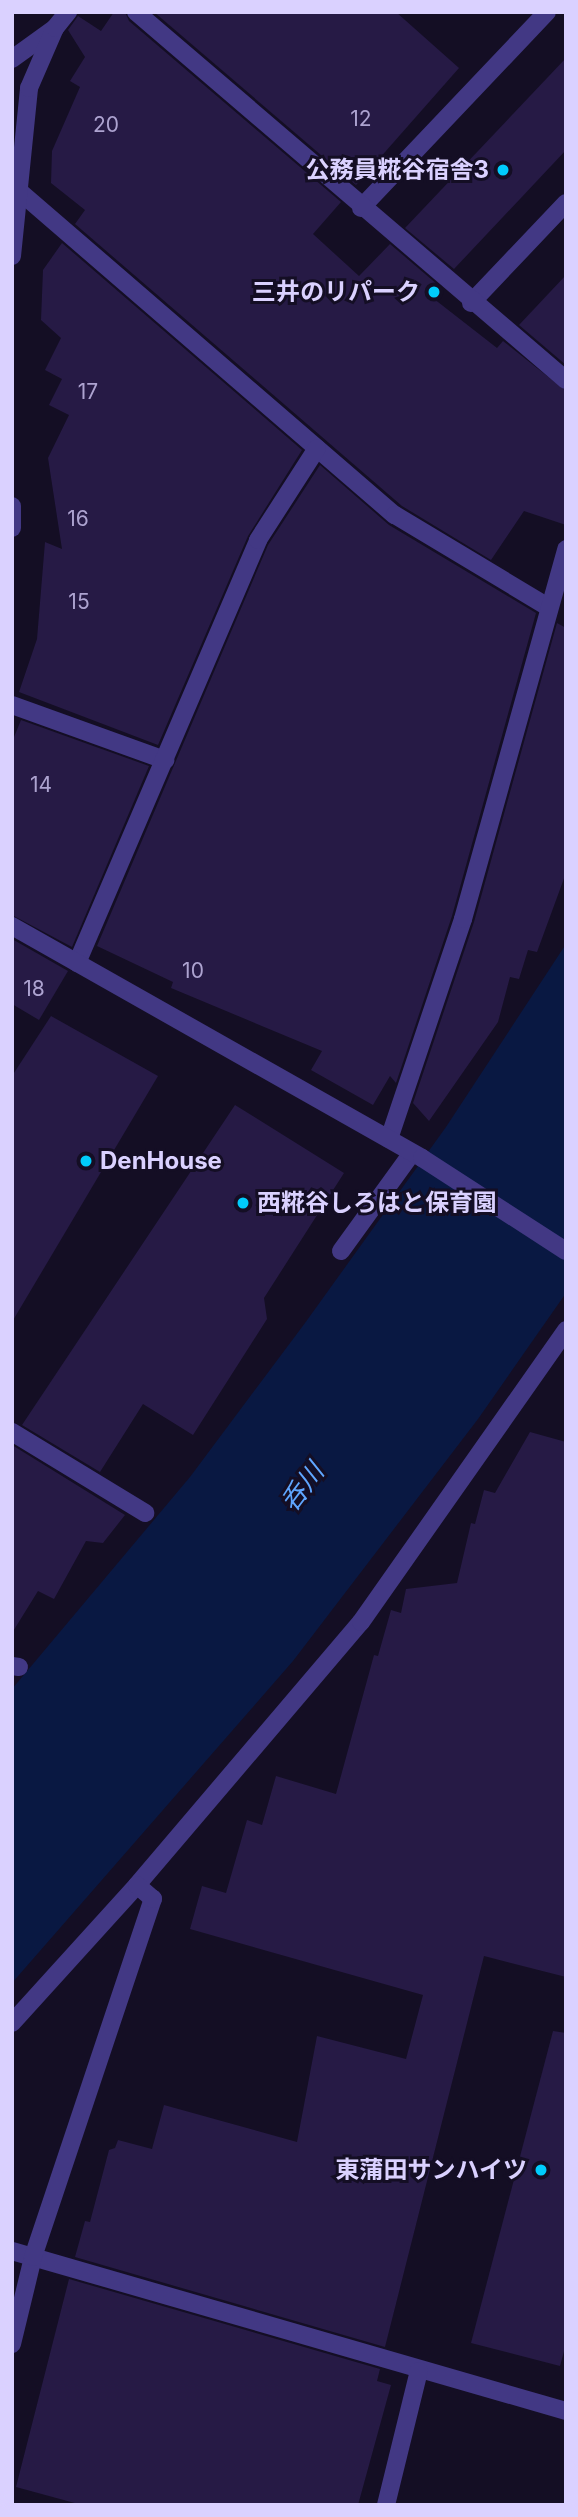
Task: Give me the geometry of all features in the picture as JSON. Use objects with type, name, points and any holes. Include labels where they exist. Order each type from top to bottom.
[{"type":"street","points":[[12,59],[55,27],[68,12]]},
{"type":"street","points":[[136,12],[471,303],[566,380]]},
{"type":"street","points":[[361,208],[547,12]]},
{"type":"street","points":[[12,256],[29,88],[55,27]]},
{"type":"street","points":[[19,191],[395,515],[548,607]]},
{"type":"street","points":[[471,303],[566,203]]},
{"type":"street","points":[[77,963],[258,540],[317,448]]},
{"type":"street","points":[[12,506],[12,528]]},
{"type":"street","points":[[389,1139],[463,919],[566,549]]},
{"type":"street","points":[[12,705],[165,760]]},
{"type":"street","points":[[12,926],[389,1139],[566,1251]]},
{"type":"street","points":[[341,1251],[417,1156]]},
{"type":"street","points":[[12,2023],[138,1885],[360,1622],[566,1330]]},
{"type":"street","points":[[12,1432],[145,1513]]},
{"type":"street","points":[[12,2344],[33,2257],[153,1899],[138,1885]]},
{"type":"street","points":[[12,2251],[419,2371],[566,2411]]},
{"type":"street","points":[[386,2505],[419,2371]]},
{"type":"water","name":"呑川","points":[[566,944],[566,1293],[478,1419],[293,1661],[12,1983],[12,1689],[190,1477],[305,1323],[446,1127]]},
{"type":"building","points":[[114,12],[125,12],[129,21],[341,202],[313,234],[359,276],[390,244],[438,285],[429,295],[497,348],[503,341],[566,391],[566,525],[524,511],[491,560],[402,506],[75,224],[85,210],[51,183],[52,151],[80,87],[70,81],[85,57],[68,30],[78,16],[101,31]]},
{"type":"building","points":[[154,12],[396,12],[459,68],[356,185]]},
{"type":"building","name":"公務員糀谷宿舎3","points":[[566,58],[566,150],[454,269],[405,228]]},
{"type":"building","points":[[62,243],[302,450],[248,536],[158,745],[19,692],[37,639],[45,542],[62,549],[48,458],[69,415],[49,405],[62,379],[45,370],[61,338],[41,320],[43,270]]},
{"type":"building","points":[[566,275],[566,365],[519,325]]},
{"type":"building","points":[[320,465],[389,525],[536,613],[452,916],[396,1083],[390,1076],[373,1105],[311,1070],[322,1051],[171,988],[173,982],[97,946],[268,545]]},
{"type":"building","points":[[557,623],[566,628],[566,873],[537,952],[528,950],[519,979],[510,977],[498,1022],[429,1121],[413,1103],[474,922]]},
{"type":"building","points":[[21,720],[149,766],[72,947],[12,915],[12,742]]},
{"type":"building","points":[[12,939],[68,971],[39,1020],[12,1004]]},
{"type":"building","points":[[51,1016],[158,1076],[12,1322],[12,1076]]},
{"type":"building","points":[[235,1105],[344,1173],[264,1298],[267,1319],[193,1435],[143,1404],[100,1472],[22,1425]]},
{"type":"building","points":[[530,1432],[566,1442],[566,1977],[484,1956],[385,2347],[75,2257],[85,2221],[90,2222],[109,2150],[115,2148],[118,2140],[152,2149],[164,2105],[297,2142],[317,2036],[406,2059],[423,1995],[190,1929],[202,1886],[226,1893],[247,1820],[262,1825],[276,1776],[336,1794],[374,1655],[378,1656],[391,1610],[401,1613],[406,1589],[457,1583],[471,1523],[475,1524],[484,1490],[495,1493]]},
{"type":"building","points":[[12,1445],[125,1515],[103,1543],[86,1541],[54,1599],[38,1591],[12,1633]]},
{"type":"building","name":"東蒲田サンハイツ","points":[[553,2031],[566,2033],[566,2344],[560,2366],[471,2343]]},
{"type":"building","points":[[69,2279],[380,2369],[377,2381],[391,2385],[358,2505],[82,2505],[16,2487]]},
{"type":"place","name":"公務員糀谷宿舎3","points":[[503,170]]},
{"type":"place","name":"三井のリパーク","points":[[434,292]]},
{"type":"place","name":"DenHouse","points":[[86,1161]]},
{"type":"place","name":"西糀谷しろはと保育園","points":[[243,1203]]},
{"type":"place","name":"東蒲田サンハイツ","points":[[541,2170]]}]
